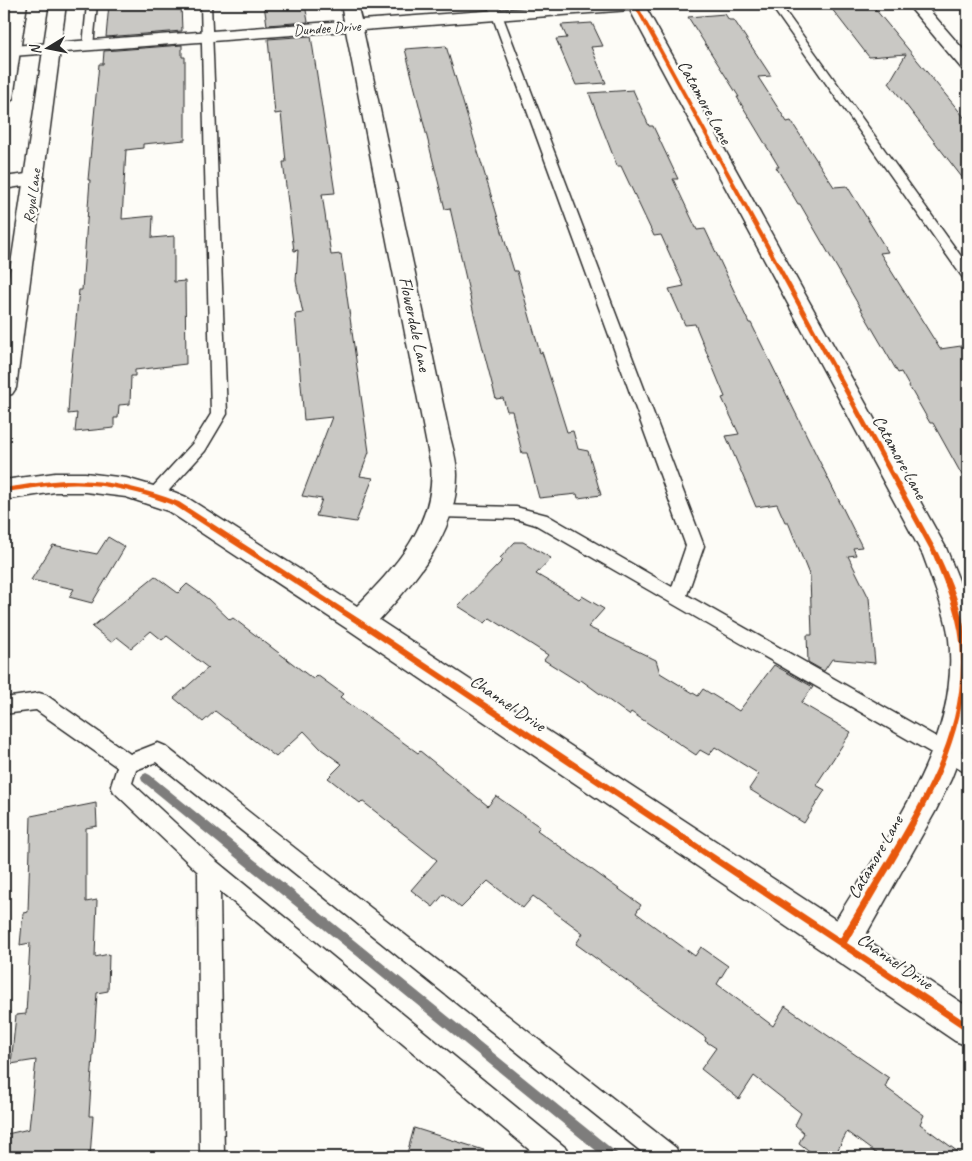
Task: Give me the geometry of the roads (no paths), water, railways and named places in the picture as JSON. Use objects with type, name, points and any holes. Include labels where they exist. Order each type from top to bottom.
[{"type":"street","points":[[4,98],[20,4]]},
{"type":"street","name":"Royal Lane","points":[[4,388],[58,4]]},
{"type":"street","name":"Flowerdale Lane","points":[[349,4],[438,438],[444,476],[438,511],[423,546],[399,581],[359,622]]},
{"type":"street","name":"Catamore Lane","points":[[635,4],[936,555],[956,605],[964,653],[958,759],[932,790],[842,943]]},
{"type":"street","name":"Dundee Drive","points":[[12,51],[353,26],[495,10],[643,4]]},
{"type":"street","points":[[914,4],[968,65]]},
{"type":"street","points":[[4,183],[34,180]]},
{"type":"street","name":"Channel Drive","points":[[4,490],[72,482],[110,484],[155,494],[176,504],[359,622],[968,1028]]},
{"type":"lane","points":[[88,46],[92,4]]},
{"type":"lane","points":[[155,494],[198,448],[213,429],[219,414],[206,4]]},
{"type":"lane","points":[[775,4],[968,275]]},
{"type":"lane","points":[[495,10],[695,546],[677,598]]},
{"type":"lane","points":[[438,511],[516,513],[541,520],[958,759]]},
{"type":"lane","points":[[4,706],[39,700],[128,764]]},
{"type":"lane","points":[[128,764],[158,752],[667,1157]]},
{"type":"lane","points":[[128,764],[121,786],[210,868],[557,1157]]},
{"type":"lane","points":[[210,868],[212,1157]]},
{"type":"waterway","points":[[146,778],[613,1157]]}]
